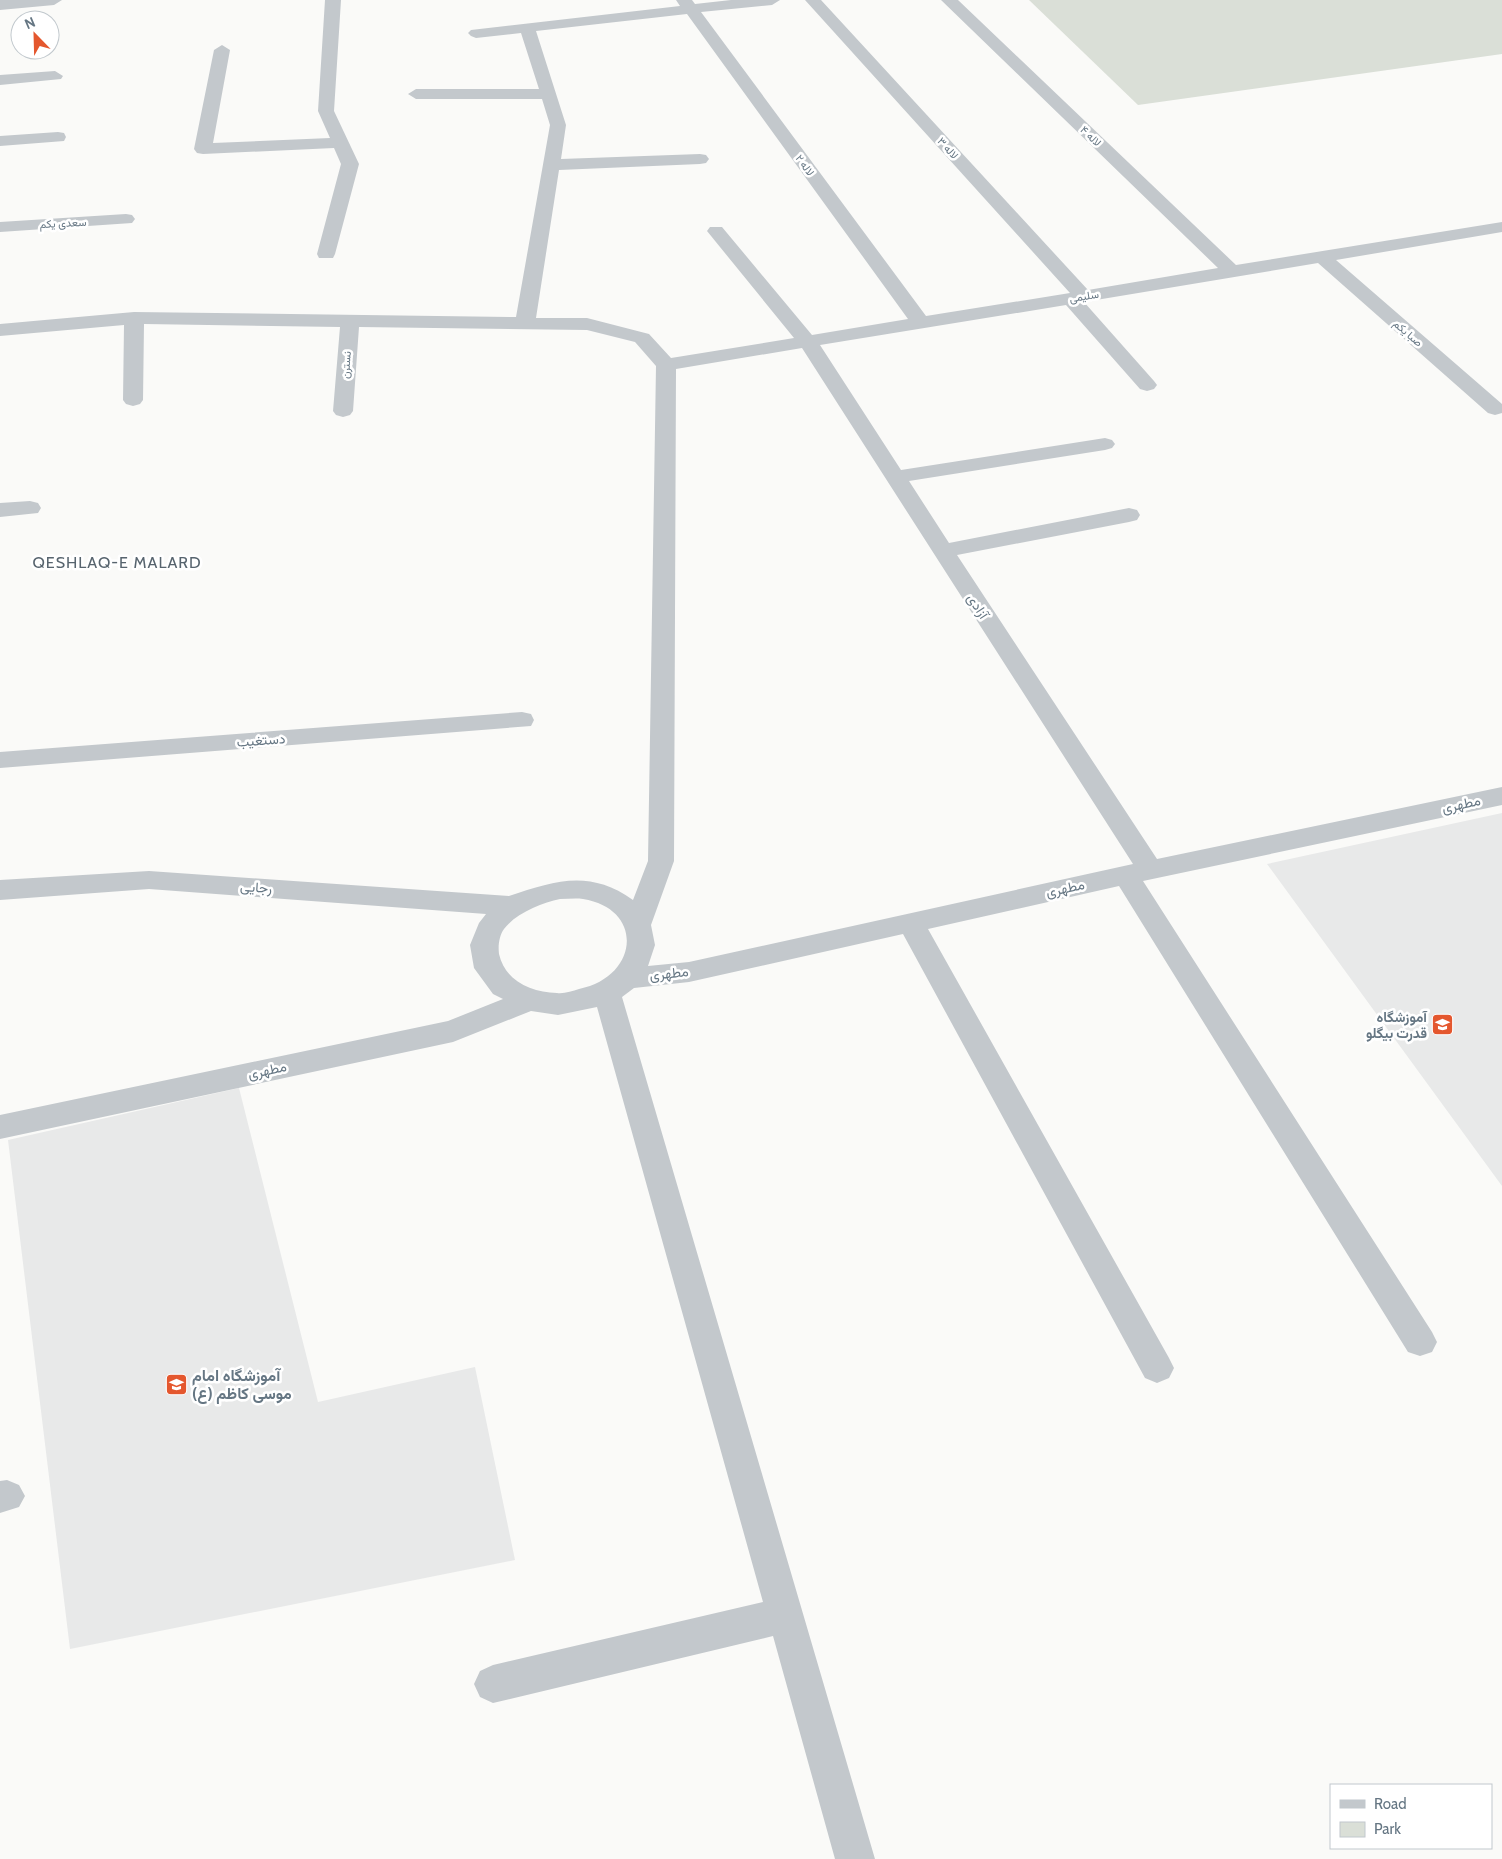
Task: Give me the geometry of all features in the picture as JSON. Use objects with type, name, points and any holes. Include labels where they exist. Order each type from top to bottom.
[{"type":"street","points":[[0,5],[54,0]]},
{"type":"street","points":[[326,254],[350,164],[326,111],[333,0]]},
{"type":"street","points":[[476,33],[687,4],[772,0]]},
{"type":"street","name":"لاله ۳","points":[[813,0],[1077,297],[1147,385]]},
{"type":"street","name":"لاله ۴","points":[[948,0],[1232,272]]},
{"type":"street","name":"لاله ۲","points":[[687,4],[921,323]]},
{"type":"street","points":[[525,323],[558,125],[527,27]]},
{"type":"street","points":[[222,50],[203,149],[341,143]]},
{"type":"street","points":[[0,80],[55,76]]},
{"type":"street","points":[[416,94],[548,94]]},
{"type":"street","points":[[0,141],[58,137]]},
{"type":"street","points":[[551,165],[700,159]]},
{"type":"street","name":"سعدی یکم","points":[[0,227],[126,220]]},
{"type":"street","name":"سلیمی","points":[[666,365],[1502,227]]},
{"type":"street","name":"آزادی","points":[[716,231],[807,341],[943,551],[1420,1342]]},
{"type":"street","name":"صبا یکم","points":[[1322,257],[1495,409]]},
{"type":"street","points":[[133,400],[134,318]]},
{"type":"street","points":[[0,330],[134,318],[350,320],[588,324],[642,338],[666,365],[661,860],[638,923]]},
{"type":"street","name":"نسترن","points":[[343,411],[350,320]]},
{"type":"street","points":[[895,477],[1105,444]]},
{"type":"street","points":[[0,510],[30,508]]},
{"type":"street","points":[[943,551],[1129,515]]},
{"type":"street","name":"دستغیب","points":[[0,760],[522,720]]},
{"type":"street","name":"مطهری","points":[[617,985],[689,972],[1138,872],[1502,796]]},
{"type":"street","name":"رجایی","points":[[0,890],[149,880],[511,906]]},
{"type":"street","points":[[558,890],[583,890],[613,900],[625,908],[638,923],[643,941],[639,960],[617,985],[582,1002],[565,1004],[529,1000],[508,991],[491,976],[484,957],[485,939],[495,920],[511,906],[533,895],[558,890]]},
{"type":"street","points":[[910,922],[1157,1368]]},
{"type":"street","points":[[617,985],[785,1615],[855,1859]]},
{"type":"street","name":"مطهری","points":[[0,1127],[453,1031],[529,1000]]},
{"type":"street","points":[[493,1684],[785,1615]]},
{"type":"shaded area","name":"آموزشگاه قدرت بیگلو","points":[[1502,813],[1502,1186],[1267,864]]},
{"type":"shaded area","name":"آموزشگاه امام موسی کاظم (ع)","points":[[239,1088],[318,1402],[475,1367],[515,1560],[70,1649],[8,1140]]},
{"type":"green space","points":[[1029,0],[1502,0],[1502,54],[1138,105]]},
{"type":"place","name":"آموزشگاه قدرت بیگلو","points":[[1443,1025]]},
{"type":"place","name":"آموزشگاه امام موسی کاظم (ع)","points":[[176,1384]]},
{"type":"district","name":"QESHLAQ-E MALARD","points":[[117,562]]}]
